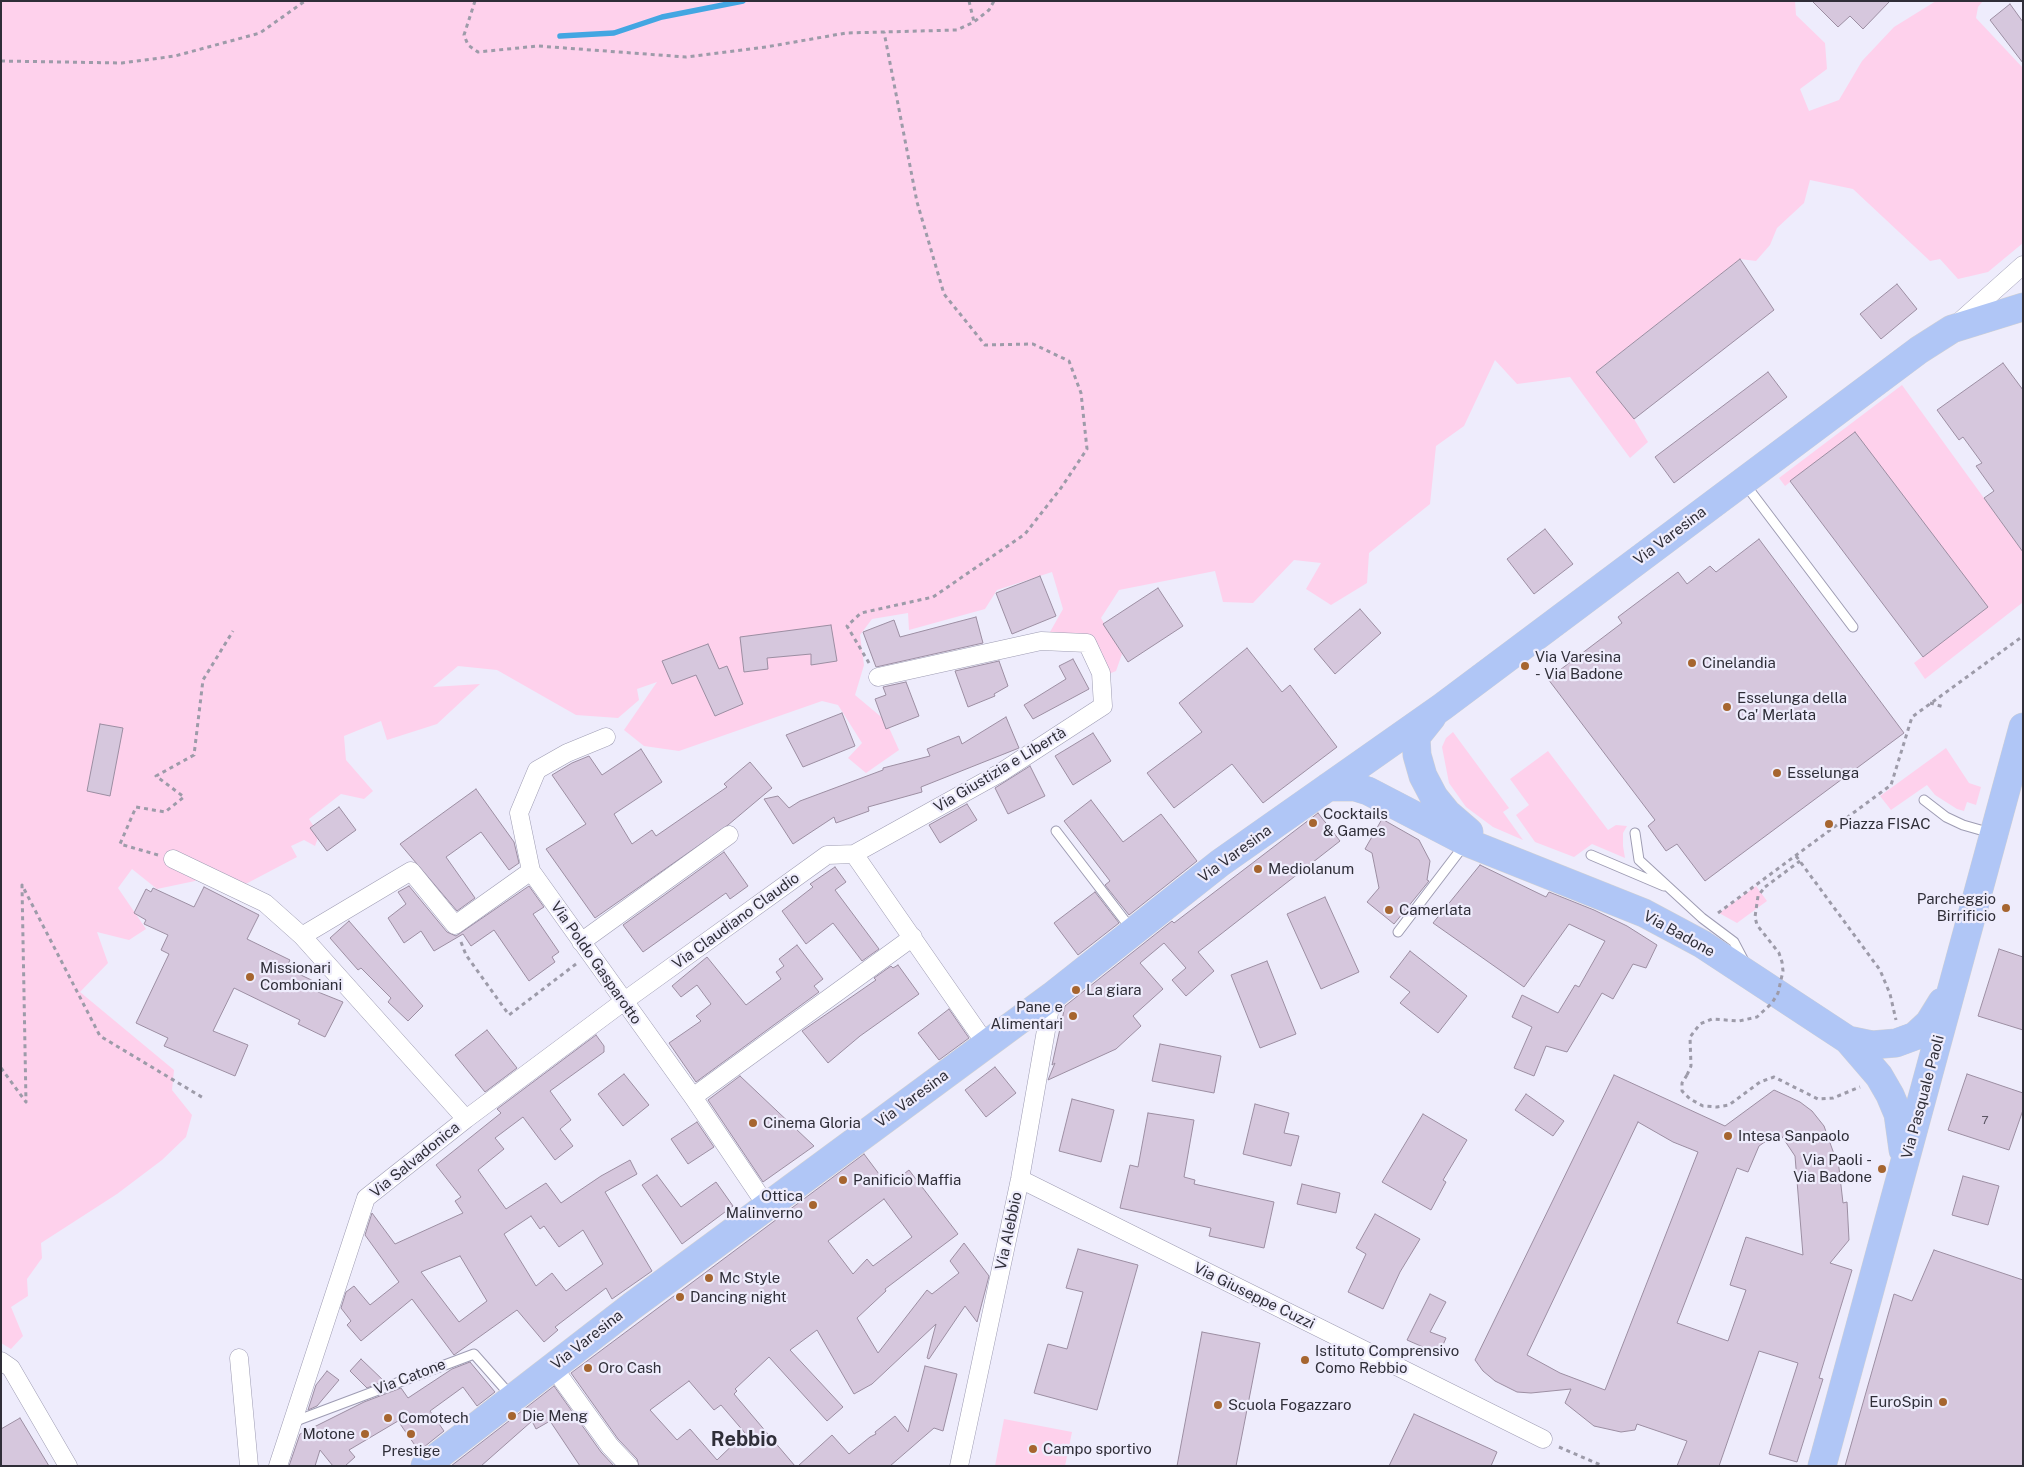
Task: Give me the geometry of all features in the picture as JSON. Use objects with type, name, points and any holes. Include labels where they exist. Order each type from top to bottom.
[{"type":"main road","name":"Via Varesina","points":[[426,1466],[512,1398],[766,1205],[1052,996],[1220,863],[1442,707],[1745,484],[1919,350],[1952,329],[2018,314]]},
{"type":"main road","points":[[1411,740],[1442,707]]},
{"type":"main road","name":"Via Pasquale Paoli","points":[[1822,1466],[2023,727]]},
{"type":"main road","name":"Via Badone","points":[[1411,740],[1423,776],[1434,797],[1461,825],[1497,853]]},
{"type":"main road","name":"Via Badone","points":[[1328,787],[1355,787],[1368,791],[1466,842],[1497,853],[1671,926],[1702,944],[1754,980],[1848,1040],[1879,1076],[1890,1095],[1898,1114],[1905,1164]]},
{"type":"main road","name":"Via Badone","points":[[1848,1040],[1872,1045],[1896,1043],[1915,1036],[1929,1023],[1956,974]]},
{"type":"street","points":[[1952,329],[2023,265]]},
{"type":"street","name":"Via Giustizia e Libertà","points":[[854,854],[1000,773],[1103,706],[1101,673],[1087,643],[1041,641],[878,677]]},
{"type":"street","name":"Via Poldo Gasparotto","points":[[606,737],[567,753],[537,770],[519,813],[531,871],[623,1002],[693,1097],[766,1205]]},
{"type":"street","points":[[585,948],[729,835]]},
{"type":"street","points":[[854,854],[986,1044]]},
{"type":"street","name":"Via Claudiano Claudio","points":[[466,1119],[623,1002],[827,856],[854,854]]},
{"type":"street","name":"Via Salvadonica","points":[[173,859],[265,903],[302,936],[466,1119],[366,1198],[278,1466]]},
{"type":"street","points":[[302,936],[411,871],[455,925],[531,871]]},
{"type":"street","points":[[693,1097],[913,937]]},
{"type":"street","name":"Via Alebbio","points":[[959,1466],[1020,1179],[1052,996]]},
{"type":"street","name":"Via Giuseppe Cuzzi","points":[[1020,1179],[1543,1439]]},
{"type":"street","points":[[239,1358],[249,1466]]},
{"type":"street","points":[[1,1361],[11,1368],[68,1466]]},
{"type":"street","points":[[553,1367],[610,1446],[629,1466]]},
{"type":"lane","name":"Via Varesina","points":[[1411,740],[1468,694],[1745,484],[1921,356],[1954,335],[2018,314]]},
{"type":"lane","points":[[1745,484],[1853,627]]},
{"type":"lane","name":"Via Varesina","points":[[1328,787],[1368,771]]},
{"type":"lane","points":[[1924,800],[1946,817],[1963,825],[1993,834]]},
{"type":"lane","points":[[1056,831],[1133,932]]},
{"type":"lane","points":[[1635,833],[1639,860],[1702,918],[1734,942],[1754,980]]},
{"type":"lane","points":[[1398,932],[1466,842]]},
{"type":"lane","points":[[1591,855],[1672,890]]},
{"type":"lane","name":"Via Catone","points":[[293,1422],[474,1354],[512,1398]]},
{"type":"path","points":[[1,61],[122,63],[175,56],[260,33],[305,1]]},
{"type":"path","points":[[475,1],[464,34],[468,45],[478,52],[538,46],[686,57],[766,47],[846,33],[957,30],[974,22],[989,10],[994,1]]},
{"type":"path","points":[[969,1],[974,22]]},
{"type":"path","points":[[878,677],[848,626],[861,614],[933,597],[1025,534],[1062,488],[1087,449],[1082,393],[1069,361],[1033,344],[985,345],[944,294],[917,202],[884,32]]},
{"type":"path","points":[[173,859],[120,844],[136,807],[165,812],[184,797],[156,776],[194,755],[203,680],[232,632]]},
{"type":"path","points":[[1702,918],[1719,913],[1892,785],[1912,716],[2023,636]]},
{"type":"path","points":[[1930,703],[1944,707]]},
{"type":"path","points":[[1687,1075],[1691,1066],[1690,1037],[1700,1024],[1712,1019],[1739,1021],[1757,1017],[1772,1002],[1778,992],[1783,971],[1782,962],[1757,925],[1755,916],[1758,896],[1765,887],[1800,861]]},
{"type":"path","points":[[1,1068],[26,1102],[22,885],[100,1036],[205,1099]]},
{"type":"path","points":[[466,955],[509,1015],[585,948]]},
{"type":"path","points":[[1543,1439],[1603,1466]]},
{"type":"shaded area","points":[[1,1],[1795,1],[1796,15],[1825,43],[1827,69],[1800,89],[1809,111],[1839,100],[1862,61],[1894,27],[1936,1],[1983,1],[1978,7],[1976,18],[2023,68],[2023,243],[1988,272],[1958,279],[1940,259],[1930,261],[1853,189],[1810,180],[1804,203],[1777,228],[1770,245],[1756,261],[1740,259],[1597,371],[1634,419],[1648,442],[1630,458],[1570,377],[1517,384],[1495,360],[1464,426],[1436,446],[1430,504],[1369,553],[1367,583],[1331,605],[1306,589],[1321,563],[1294,560],[1253,603],[1223,602],[1215,571],[1119,590],[1101,618],[1122,654],[1116,671],[1104,676],[1084,647],[1050,632],[1063,609],[1052,572],[997,590],[985,609],[909,630],[908,613],[872,619],[860,635],[864,665],[855,695],[886,721],[899,750],[866,773],[848,758],[862,743],[838,705],[822,701],[679,751],[644,746],[624,730],[657,682],[637,689],[639,700],[618,718],[576,715],[497,670],[458,666],[433,687],[480,684],[437,724],[387,740],[381,721],[344,736],[346,760],[373,791],[364,799],[341,794],[309,819],[319,835],[315,846],[304,840],[291,846],[297,857],[240,887],[209,867],[195,881],[157,889],[132,869],[118,888],[146,929],[129,940],[97,932],[108,963],[80,992],[174,1070],[172,1090],[192,1115],[186,1137],[162,1160],[117,1194],[41,1243],[42,1258],[27,1279],[28,1296],[11,1307],[23,1336],[11,1349],[1,1343]]},
{"type":"shaded area","points":[[1902,385],[2023,552],[2022,603],[1925,679],[1914,663],[1987,607],[1855,433],[1785,486],[1779,478]]},
{"type":"shaded area","points":[[1453,732],[1509,808],[1503,812],[1523,840],[1493,827],[1466,807],[1449,783],[1442,747],[1446,738]]},
{"type":"shaded area","points":[[1946,748],[1969,783],[1981,787],[1976,805],[1967,802],[1964,811],[1957,809],[1935,795],[1927,785],[1891,810],[1880,796]]},
{"type":"shaded area","points":[[1548,751],[1608,830],[1616,825],[1627,826],[1623,833],[1625,858],[1592,844],[1574,857],[1535,842],[1516,815],[1529,805],[1510,779]]},
{"type":"shaded area","points":[[1756,886],[1767,901],[1737,923],[1719,913]]},
{"type":"shaded area","name":"Campo sportivo","points":[[1004,1419],[1072,1432],[1065,1466],[995,1466]]},
{"type":"building","points":[[1812,1],[1890,1],[1863,29],[1850,16],[1838,27]]},
{"type":"building","points":[[2010,4],[2023,22],[2023,63],[1990,20]]},
{"type":"building","points":[[1740,259],[1774,310],[1634,419],[1596,372]]},
{"type":"building","points":[[1897,284],[1917,309],[1881,339],[1860,314]]},
{"type":"building","points":[[2003,363],[2023,390],[2023,552],[1984,498],[1994,491],[1976,466],[1982,463],[1963,437],[1959,440],[1937,410]]},
{"type":"building","points":[[1768,372],[1787,397],[1674,483],[1655,457]]},
{"type":"building","points":[[1855,432],[1988,607],[1923,657],[1790,481]]},
{"type":"building","points":[[1545,529],[1573,564],[1534,594],[1507,559]]},
{"type":"building","name":"Esselunga della Ca' Merlata","points":[[1759,539],[1904,733],[1705,881],[1677,844],[1666,851],[1648,826],[1655,820],[1548,679],[1622,623],[1618,617],[1678,572],[1687,584],[1710,566],[1716,572]]},
{"type":"building","points":[[1040,576],[1056,616],[1012,634],[996,593]]},
{"type":"building","points":[[1158,588],[1183,626],[1128,662],[1103,624]]},
{"type":"building","points":[[1360,609],[1381,633],[1335,674],[1314,649]]},
{"type":"building","points":[[976,617],[983,643],[876,667],[863,632],[894,620],[900,637]]},
{"type":"building","points":[[831,625],[837,661],[811,665],[811,654],[767,658],[768,669],[744,672],[740,637]]},
{"type":"building","points":[[708,644],[719,669],[727,666],[743,704],[715,716],[696,675],[672,684],[662,661]]},
{"type":"building","points":[[1247,648],[1282,692],[1290,685],[1337,747],[1263,803],[1232,764],[1174,808],[1147,773],[1202,732],[1179,703]]},
{"type":"building","points":[[1073,659],[1089,689],[1033,719],[1024,705],[1066,679],[1059,666]]},
{"type":"building","points":[[999,661],[1008,686],[994,694],[995,696],[968,707],[955,671]]},
{"type":"building","points":[[906,682],[919,716],[886,729],[875,699],[886,695],[883,687]]},
{"type":"building","points":[[842,713],[855,746],[803,767],[786,735]]},
{"type":"building","points":[[1006,717],[1019,748],[921,787],[922,792],[868,807],[869,811],[836,823],[834,817],[793,844],[764,799],[778,796],[789,808],[800,801],[883,770],[883,768],[930,756],[927,749],[959,736],[962,744]]},
{"type":"building","points":[[100,724],[123,728],[110,796],[87,791]]},
{"type":"building","points":[[1093,733],[1111,761],[1073,785],[1055,756]]},
{"type":"building","points":[[641,749],[662,782],[614,814],[632,844],[652,830],[656,836],[727,787],[724,784],[750,762],[772,788],[728,825],[595,918],[546,849],[586,824],[552,775],[572,763],[589,756],[602,775]]},
{"type":"building","points":[[1030,766],[1045,796],[1008,814],[995,788]]},
{"type":"building","points":[[476,789],[514,842],[519,863],[509,870],[481,832],[446,857],[475,898],[457,911],[400,844]]},
{"type":"building","points":[[1091,800],[1123,842],[1161,814],[1197,861],[1129,915],[1105,885],[1110,881],[1064,821]]},
{"type":"building","points":[[967,804],[977,820],[940,843],[929,825]]},
{"type":"building","points":[[339,807],[356,830],[327,851],[310,828]]},
{"type":"building","points":[[1318,813],[1340,841],[1198,952],[1214,971],[1186,996],[1172,980],[1186,968],[1164,943],[1140,963],[1163,989],[1133,1016],[1141,1026],[1116,1049],[1048,1080],[1055,1063],[1052,1065],[1065,1006],[1172,921],[1174,923]]},
{"type":"building","points":[[1382,819],[1419,840],[1430,861],[1427,880],[1429,881],[1394,924],[1367,902],[1379,888],[1372,853],[1365,849]]},
{"type":"building","points":[[724,852],[748,886],[730,899],[726,893],[643,952],[623,925]]},
{"type":"building","points":[[1480,865],[1546,897],[1549,892],[1594,910],[1627,926],[1657,945],[1646,968],[1633,964],[1613,999],[1602,993],[1567,1052],[1546,1046],[1534,1076],[1514,1068],[1532,1027],[1512,1017],[1522,995],[1558,1013],[1575,985],[1579,987],[1605,941],[1569,924],[1524,987],[1433,923]]},
{"type":"building","points":[[835,867],[846,882],[835,890],[879,949],[862,961],[833,923],[806,944],[782,911],[813,887],[810,884]]},
{"type":"building","points":[[409,886],[447,932],[456,936],[529,886],[544,907],[533,914],[559,952],[552,957],[555,962],[529,981],[494,930],[471,946],[463,934],[434,951],[421,931],[404,943],[388,918],[406,904],[398,892]]},
{"type":"building","name":"Missionari Comboniani","points":[[204,887],[259,915],[247,939],[290,960],[286,968],[322,985],[318,992],[343,1002],[325,1037],[298,1024],[300,1020],[234,988],[213,1031],[248,1045],[235,1076],[164,1046],[168,1038],[136,1023],[169,954],[161,950],[168,935],[144,924],[146,920],[134,913],[146,889],[151,892],[153,888],[194,907]]},
{"type":"building","points":[[1095,892],[1119,923],[1078,955],[1054,923]]},
{"type":"building","points":[[1325,897],[1359,972],[1321,989],[1287,914]]},
{"type":"building","points":[[349,921],[423,1006],[408,1021],[388,1002],[391,998],[361,968],[358,970],[330,938]]},
{"type":"building","points":[[797,945],[823,979],[814,986],[819,992],[696,1082],[669,1043],[701,1021],[696,1016],[711,1004],[697,985],[681,997],[672,986],[707,957],[746,1005],[781,979],[776,972],[784,966],[779,959]]},
{"type":"building","points":[[1999,949],[2023,957],[2023,1030],[1978,1016]]},
{"type":"building","points":[[1410,951],[1467,996],[1438,1033],[1400,1003],[1410,992],[1390,977]]},
{"type":"building","points":[[1267,961],[1296,1034],[1260,1048],[1231,975]]},
{"type":"building","points":[[898,965],[919,994],[860,1036],[828,1063],[802,1031],[876,980],[874,978],[891,966],[893,968]]},
{"type":"building","points":[[949,1009],[969,1038],[939,1060],[918,1033]]},
{"type":"building","points":[[487,1030],[517,1068],[485,1092],[455,1055]]},
{"type":"building","points":[[596,1035],[604,1046],[604,1052],[550,1091],[571,1120],[560,1129],[573,1146],[555,1160],[523,1117],[495,1138],[504,1149],[478,1170],[506,1209],[546,1183],[561,1203],[601,1176],[630,1160],[637,1174],[605,1192],[652,1271],[612,1299],[606,1288],[555,1327],[558,1330],[544,1342],[517,1310],[454,1355],[412,1299],[361,1341],[347,1325],[351,1321],[341,1308],[346,1292],[354,1286],[370,1305],[399,1282],[365,1235],[372,1213],[395,1244],[463,1213],[455,1201],[461,1197],[436,1165],[501,1113],[497,1109]],"holes":[[[531,1216],[540,1229],[544,1226],[559,1247],[583,1230],[603,1264],[566,1291],[552,1273],[536,1286],[504,1234]],[[460,1256],[487,1301],[459,1322],[421,1272]]]},
{"type":"building","points":[[1160,1044],[1221,1056],[1214,1093],[1152,1081]]},
{"type":"building","points":[[995,1067],[1016,1093],[986,1117],[965,1090]]},
{"type":"building","points":[[624,1074],[649,1105],[623,1126],[598,1094]]},
{"type":"building","points":[[1967,1074],[2023,1093],[2023,1110],[2009,1150],[1948,1130]]},
{"type":"building","points":[[1614,1075],[1725,1126],[1774,1090],[1800,1102],[1812,1111],[1824,1126],[1839,1168],[1843,1203],[1847,1202],[1849,1240],[1830,1263],[1852,1270],[1819,1378],[1823,1379],[1797,1462],[1769,1454],[1798,1363],[1759,1351],[1719,1466],[1677,1466],[1687,1441],[1637,1424],[1635,1430],[1621,1432],[1594,1426],[1565,1403],[1571,1389],[1531,1393],[1517,1392],[1495,1381],[1483,1371],[1475,1360]],"holes":[[[1638,1122],[1673,1142],[1698,1152],[1605,1390],[1560,1373],[1527,1355]],[[1779,1132],[1795,1156],[1803,1255],[1746,1237],[1730,1285],[1746,1290],[1728,1341],[1677,1323],[1737,1168],[1748,1172],[1759,1146]]]},
{"type":"building","name":"Cinema Gloria","points":[[740,1076],[814,1146],[763,1182],[708,1100]]},
{"type":"building","points":[[1526,1094],[1564,1121],[1553,1136],[1515,1110]]},
{"type":"building","points":[[1072,1099],[1114,1110],[1101,1162],[1059,1151]]},
{"type":"building","points":[[1255,1104],[1289,1113],[1284,1133],[1299,1136],[1291,1166],[1243,1154]]},
{"type":"building","points":[[1148,1113],[1194,1120],[1184,1177],[1195,1180],[1194,1184],[1274,1202],[1264,1248],[1209,1236],[1211,1228],[1120,1208],[1130,1165],[1138,1167]]},
{"type":"building","points":[[1423,1114],[1467,1140],[1443,1180],[1446,1182],[1431,1210],[1382,1182]]},
{"type":"building","points":[[697,1122],[714,1147],[688,1164],[671,1139]]},
{"type":"building","points":[[864,1154],[888,1186],[909,1170],[958,1234],[885,1289],[886,1291],[857,1318],[878,1353],[927,1290],[932,1294],[959,1273],[950,1261],[964,1243],[989,1276],[977,1322],[965,1306],[929,1359],[927,1358],[936,1324],[872,1384],[854,1394],[817,1330],[790,1350],[843,1407],[827,1421],[769,1357],[735,1389],[737,1391],[734,1394],[795,1466],[639,1466],[637,1459],[618,1439],[571,1373]],"holes":[[[884,1199],[912,1237],[873,1266],[867,1259],[853,1274],[828,1241]],[[689,1381],[714,1410],[721,1405],[745,1433],[717,1460],[690,1429],[677,1440],[650,1410]]]},
{"type":"building","points":[[657,1175],[681,1207],[716,1182],[733,1206],[682,1244],[642,1185]]},
{"type":"building","points":[[1963,1176],[1999,1186],[1988,1225],[1952,1215]]},
{"type":"building","points":[[1302,1184],[1340,1193],[1336,1213],[1297,1204]]},
{"type":"building","points":[[1375,1214],[1420,1239],[1400,1272],[1383,1309],[1348,1292],[1366,1254],[1356,1248]]},
{"type":"building","points":[[1078,1249],[1138,1265],[1097,1410],[1034,1393],[1048,1344],[1067,1349],[1083,1292],[1066,1288]]},
{"type":"building","name":"EuroSpin","points":[[1934,1250],[2023,1280],[2023,1466],[1845,1466],[1894,1294],[1912,1301]]},
{"type":"building","points":[[1430,1294],[1446,1302],[1430,1332],[1446,1338],[1439,1354],[1407,1340]]},
{"type":"building","name":"Scuola Fogazzaro","points":[[1202,1332],[1260,1343],[1236,1466],[1177,1466]]},
{"type":"building","points":[[361,1359],[384,1381],[367,1388],[350,1371]]},
{"type":"building","points":[[470,1362],[495,1392],[477,1406],[463,1387],[430,1411],[444,1431],[419,1451],[398,1421],[349,1450],[355,1457],[345,1466],[333,1466],[320,1450],[315,1466],[289,1466],[300,1434],[364,1402],[401,1388],[408,1398],[452,1369]]},
{"type":"building","points":[[925,1366],[957,1374],[943,1431],[934,1428],[890,1466],[798,1466],[832,1435],[849,1454],[876,1434],[875,1432],[895,1416],[908,1432]]},
{"type":"building","points":[[327,1371],[339,1380],[317,1406],[308,1410],[316,1385]]},
{"type":"building","points":[[554,1386],[601,1452],[614,1466],[580,1466],[550,1421],[536,1429],[532,1421],[481,1466],[451,1466]]},
{"type":"building","points":[[1414,1414],[1497,1452],[1491,1466],[1389,1466]]},
{"type":"building","points":[[20,1418],[49,1466],[1,1466],[1,1429]]},
{"type":"waterway","points":[[560,36],[614,33],[662,17],[743,1]]},
{"type":"place","name":"Cinelandia","points":[[1692,663]]},
{"type":"place","name":"Via Varesina - Via Badone","points":[[1525,666]]},
{"type":"place","name":"Esselunga della Ca' Merlata","points":[[1727,707]]},
{"type":"place","name":"Esselunga","points":[[1777,773]]},
{"type":"place","name":"Cocktails & Games","points":[[1313,823]]},
{"type":"place","name":"Piazza FISAC","points":[[1829,824]]},
{"type":"place","name":"Mediolanum","points":[[1258,869]]},
{"type":"place","name":"Parcheggio Birrificio","points":[[2006,908]]},
{"type":"place","name":"Camerlata","points":[[1389,910]]},
{"type":"place","name":"Missionari Comboniani","points":[[250,977]]},
{"type":"place","name":"La giara","points":[[1076,990]]},
{"type":"place","name":"Pane e Alimentari","points":[[1073,1016]]},
{"type":"place","name":"Cinema Gloria","points":[[753,1123]]},
{"type":"place","name":"Intesa Sanpaolo","points":[[1728,1136]]},
{"type":"place","name":"Via Paoli - Via Badone","points":[[1882,1169]]},
{"type":"place","name":"Panificio Maffia","points":[[843,1180]]},
{"type":"place","name":"Ottica Malinverno","points":[[813,1205]]},
{"type":"place","name":"Mc Style","points":[[709,1278]]},
{"type":"place","name":"Dancing night","points":[[680,1297]]},
{"type":"place","name":"Istituto Comprensivo Como Rebbio","points":[[1305,1360]]},
{"type":"place","name":"Oro Cash","points":[[588,1368]]},
{"type":"place","name":"EuroSpin","points":[[1943,1402]]},
{"type":"place","name":"Scuola Fogazzaro","points":[[1218,1405]]},
{"type":"place","name":"Die Meng","points":[[512,1416]]},
{"type":"place","name":"Comotech","points":[[388,1418]]},
{"type":"place","name":"Motone","points":[[365,1434]]},
{"type":"place","name":"Prestige","points":[[411,1434]]},
{"type":"place","name":"Campo sportivo","points":[[1033,1449]]},
{"type":"district","name":"Rebbio","points":[[744,1440]]}]
